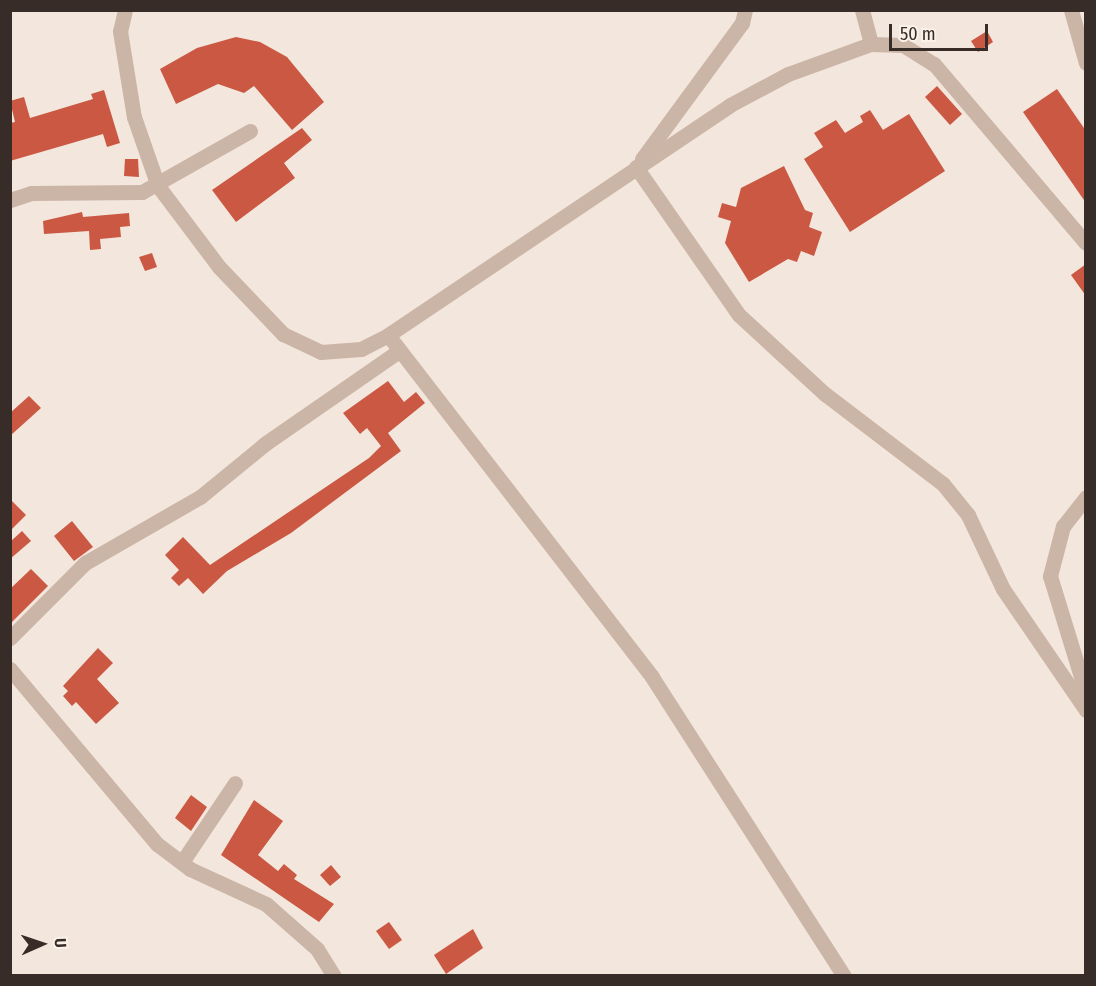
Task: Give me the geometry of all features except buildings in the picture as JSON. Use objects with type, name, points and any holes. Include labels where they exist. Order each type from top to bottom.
[{"type":"street","points":[[125,10],[120,31],[134,117],[158,186],[219,267],[303,347],[341,353],[388,335],[636,167],[788,74],[871,44],[903,45],[934,64],[1086,243]]},
{"type":"street","points":[[636,167],[742,23],[745,10]]},
{"type":"street","points":[[862,10],[871,44]]},
{"type":"street","points":[[1071,10],[1086,63]]},
{"type":"street","points":[[10,200],[31,193],[142,192],[158,186],[250,131]]},
{"type":"street","points":[[636,167],[739,315],[825,394],[943,484],[968,515],[1004,589],[1086,710]]},
{"type":"street","points":[[388,335],[652,677],[844,975]]},
{"type":"street","points":[[10,638],[85,562],[200,497],[284,430],[399,351]]},
{"type":"street","points":[[1086,497],[1063,526],[1050,576],[1086,693]]},
{"type":"street","points":[[10,669],[117,801],[182,862],[266,904],[318,949],[334,975]]},
{"type":"street","points":[[182,862],[235,783]]}]
